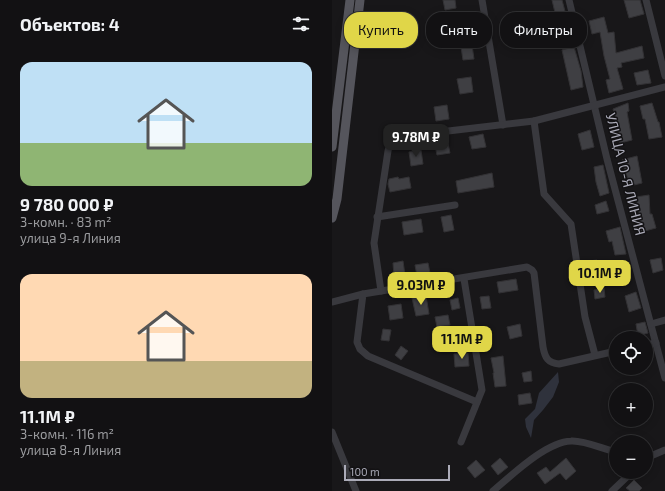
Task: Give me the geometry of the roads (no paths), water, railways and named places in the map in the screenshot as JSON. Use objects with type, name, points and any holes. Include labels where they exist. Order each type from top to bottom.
[{"type":"main road","points":[[332,147],[350,0]]},
{"type":"main road","points":[[332,218],[337,199],[360,0]]},
{"type":"street","points":[[482,0],[503,125]]},
{"type":"street","name":"УЛИЦА 10-Я ЛИНИЯ","points":[[568,0],[607,159],[665,378]]},
{"type":"street","points":[[646,0],[665,76]]},
{"type":"street","points":[[381,291],[374,243],[388,151],[390,143],[397,137],[534,121],[665,87]]},
{"type":"street","points":[[534,121],[544,194],[571,224],[585,317],[596,355]]},
{"type":"street","points":[[377,217],[455,205]]},
{"type":"street","points":[[332,302],[381,291],[464,279],[523,267],[530,268],[534,273],[544,355],[547,360],[559,364],[609,352]]},
{"type":"street","points":[[462,442],[482,390],[464,279]]},
{"type":"street","points":[[364,294],[357,342],[360,349],[368,356],[477,402]]},
{"type":"street","points":[[651,324],[665,320]]},
{"type":"street","points":[[332,432],[334,441],[356,491]]},
{"type":"street","points":[[493,491],[534,457],[562,442],[577,441],[609,450]]},
{"type":"street","points":[[653,455],[665,450]]},
{"type":"street","points":[[612,491],[625,479]]}]
